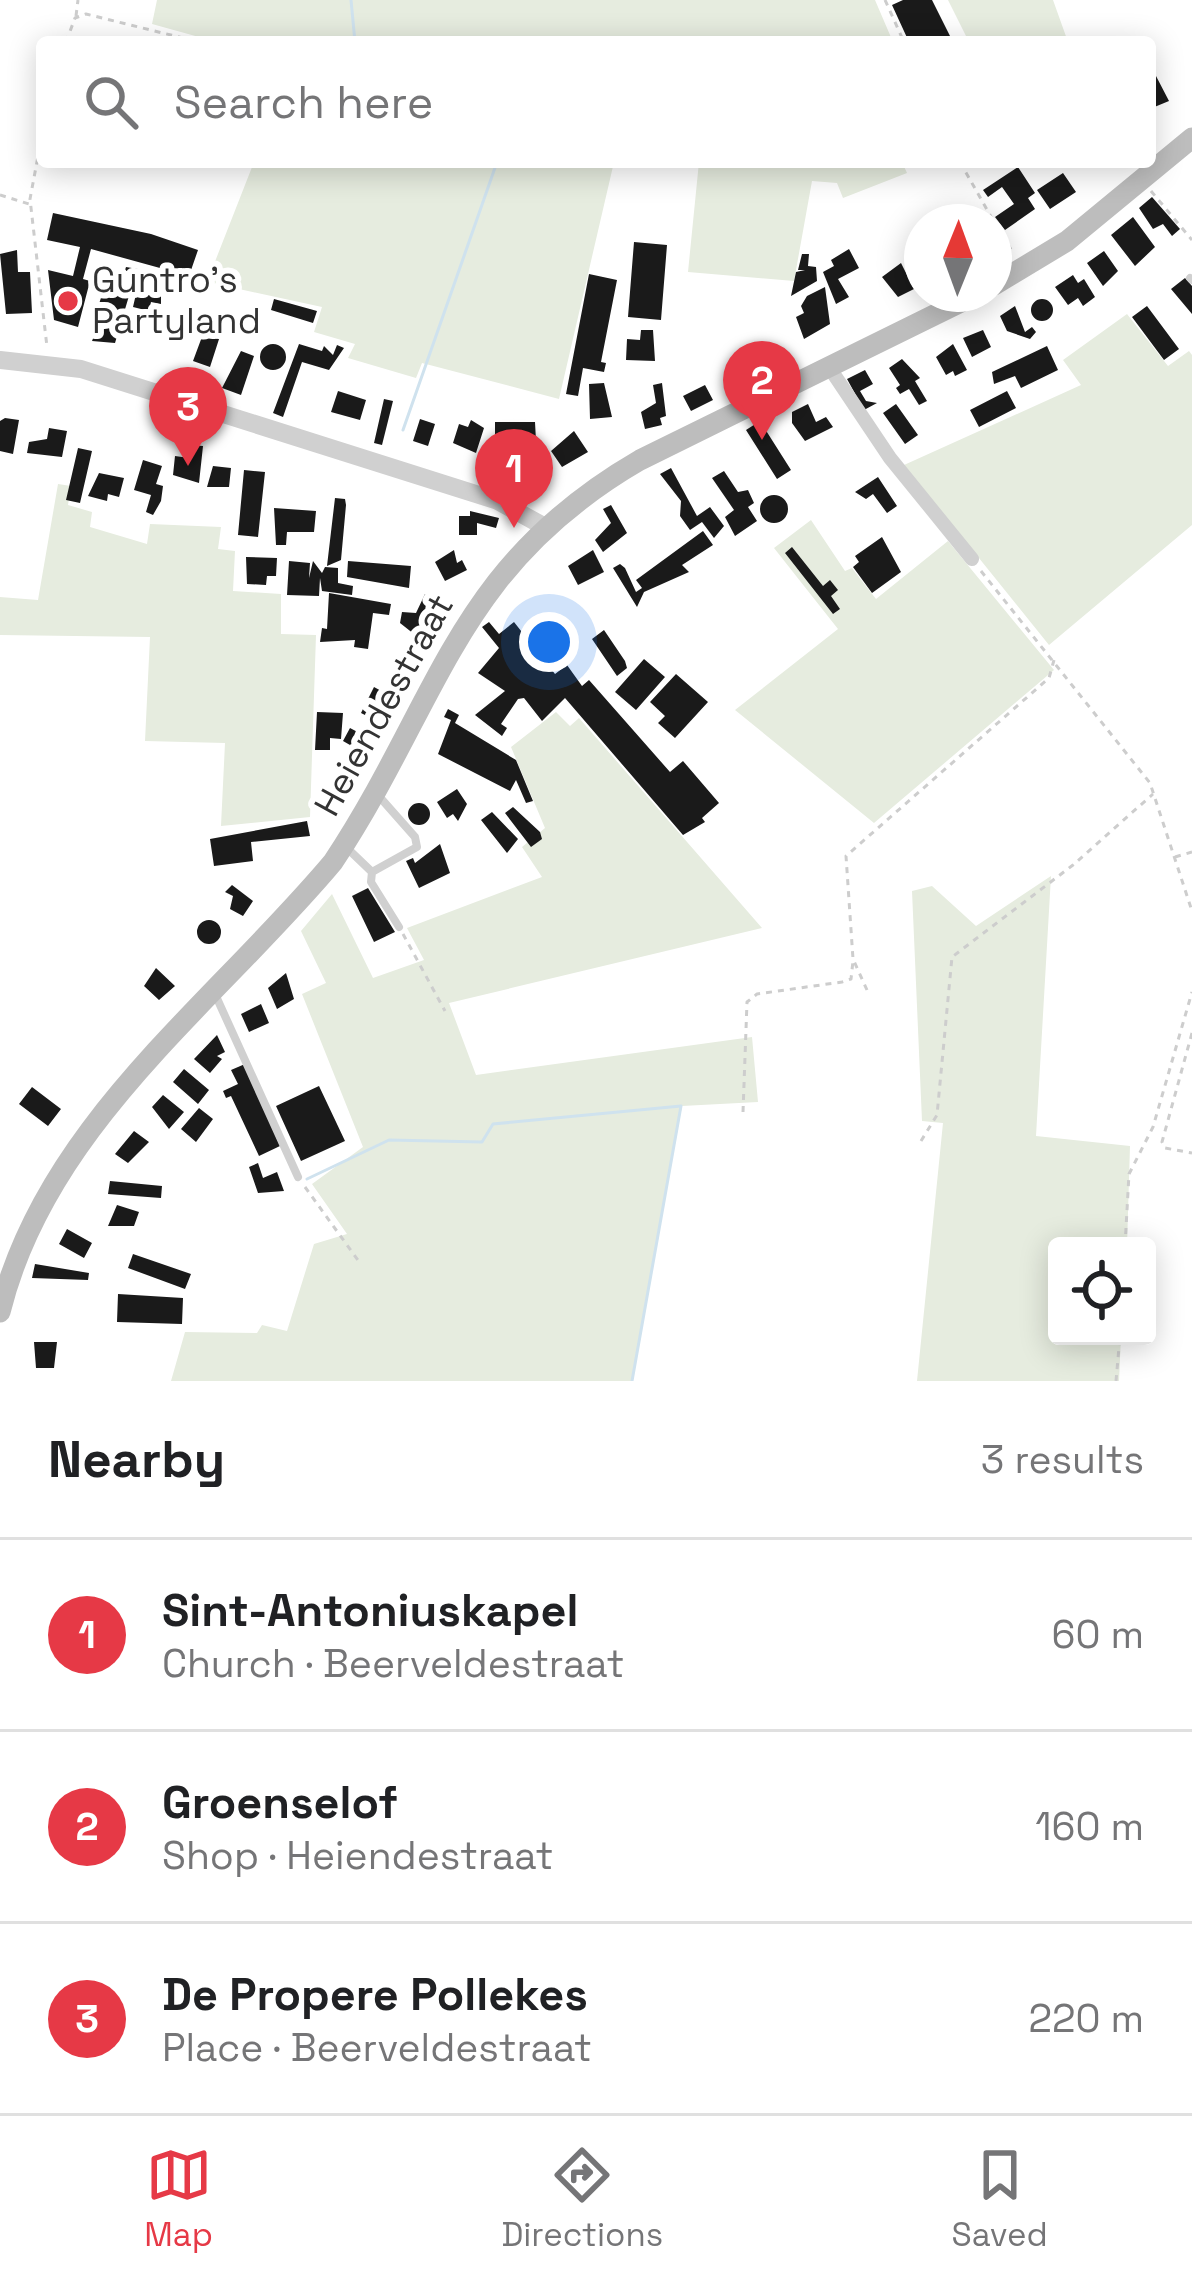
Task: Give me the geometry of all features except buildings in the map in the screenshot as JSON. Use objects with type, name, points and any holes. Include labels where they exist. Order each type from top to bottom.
[{"type":"main road","points":[[1012,275],[1142,181],[1192,138]]},
{"type":"main road","name":"Heiendestraat","points":[[2,1300],[35,1216],[82,1138],[344,844],[457,634],[490,586],[545,527],[640,460],[941,312]]},
{"type":"street","points":[[0,360],[47,363],[498,501],[545,527]]},
{"type":"street","points":[[829,367],[890,458],[972,559]]},
{"type":"lane","points":[[372,872],[416,847],[416,837],[375,793]]},
{"type":"lane","points":[[344,844],[372,872]]},
{"type":"lane","points":[[372,872],[371,882],[399,927]]},
{"type":"lane","points":[[214,993],[298,1178]]},
{"type":"path","points":[[68,36],[78,0]]},
{"type":"path","points":[[885,0],[901,36]]},
{"type":"path","points":[[75,18],[86,14],[175,36]]},
{"type":"path","points":[[36,168],[30,205],[47,363]]},
{"type":"path","points":[[964,168],[984,204]]},
{"type":"path","points":[[1142,181],[1192,240]]},
{"type":"path","points":[[0,195],[30,205]]},
{"type":"path","points":[[1012,251],[1023,269]]},
{"type":"path","points":[[972,559],[1129,752],[1153,794],[1192,911]]},
{"type":"path","points":[[743,1112],[747,1001],[757,994],[851,979],[846,856],[1048,678],[1054,660]]},
{"type":"path","points":[[921,1141],[937,1115],[952,957],[1073,865],[1153,794]]},
{"type":"path","points":[[1174,858],[1192,851]]},
{"type":"path","points":[[399,927],[446,1011]]},
{"type":"path","points":[[853,959],[868,990]]},
{"type":"path","points":[[1126,1237],[1129,1174],[1153,1127],[1192,992]]},
{"type":"path","points":[[1192,1034],[1162,1142],[1165,1148],[1192,1153]]},
{"type":"path","points":[[298,1178],[359,1263]]},
{"type":"path","points":[[1116,1381],[1119,1345]]},
{"type":"shaded area","points":[[157,0],[875,0],[890,36],[195,36],[152,24]]},
{"type":"shaded area","points":[[948,0],[1053,0],[1066,36],[966,36]]},
{"type":"shaded area","points":[[252,168],[613,168],[559,399],[422,363],[416,378],[348,358],[355,344],[314,332],[322,307],[207,282]]},
{"type":"shaded area","points":[[698,168],[905,168],[907,173],[843,198],[837,183],[812,181],[794,281],[688,272]]},
{"type":"shaded area","points":[[1127,314],[1168,366],[1189,351],[1192,355],[1192,525],[1049,645],[904,465],[1081,385],[1063,360]]},
{"type":"shaded area","points":[[58,484],[71,486],[68,505],[92,512],[90,527],[147,544],[150,524],[221,527],[218,549],[235,551],[233,591],[281,594],[281,634],[316,635],[310,817],[221,826],[225,743],[145,741],[150,637],[0,635],[0,597],[38,600]]},
{"type":"shaded area","points":[[811,520],[845,571],[852,568],[876,599],[948,541],[1054,670],[874,823],[735,710],[838,629],[774,548]]},
{"type":"shaded area","points":[[556,712],[570,726],[579,718],[762,928],[449,1003],[476,1075],[752,1037],[758,1102],[682,1106],[632,1381],[171,1381],[185,1332],[257,1333],[262,1325],[287,1331],[314,1244],[347,1234],[312,1184],[363,1147],[302,994],[326,983],[301,931],[332,894],[373,978],[424,960],[407,928],[542,877],[522,847],[545,828],[511,747]]},
{"type":"shaded area","points":[[1051,876],[1036,1136],[1130,1146],[1127,1237],[1048,1237],[1048,1345],[1121,1345],[1119,1381],[917,1381],[943,1123],[922,1121],[912,891],[932,886],[976,926]]},
{"type":"waterway","points":[[351,0],[354,36]]},
{"type":"waterway","points":[[403,430],[495,168]]},
{"type":"waterway","points":[[307,1179],[389,1140],[482,1142],[493,1124],[681,1106],[632,1381]]},
{"type":"place","name":"Guntro's Partyland","points":[[68,301]]},
{"type":"place","name":"Groenselof","points":[[762,440]]},
{"type":"place","name":"De Propere Pollekes","points":[[188,466]]},
{"type":"place","name":"Sint-Antoniuskapel","points":[[514,528]]}]
